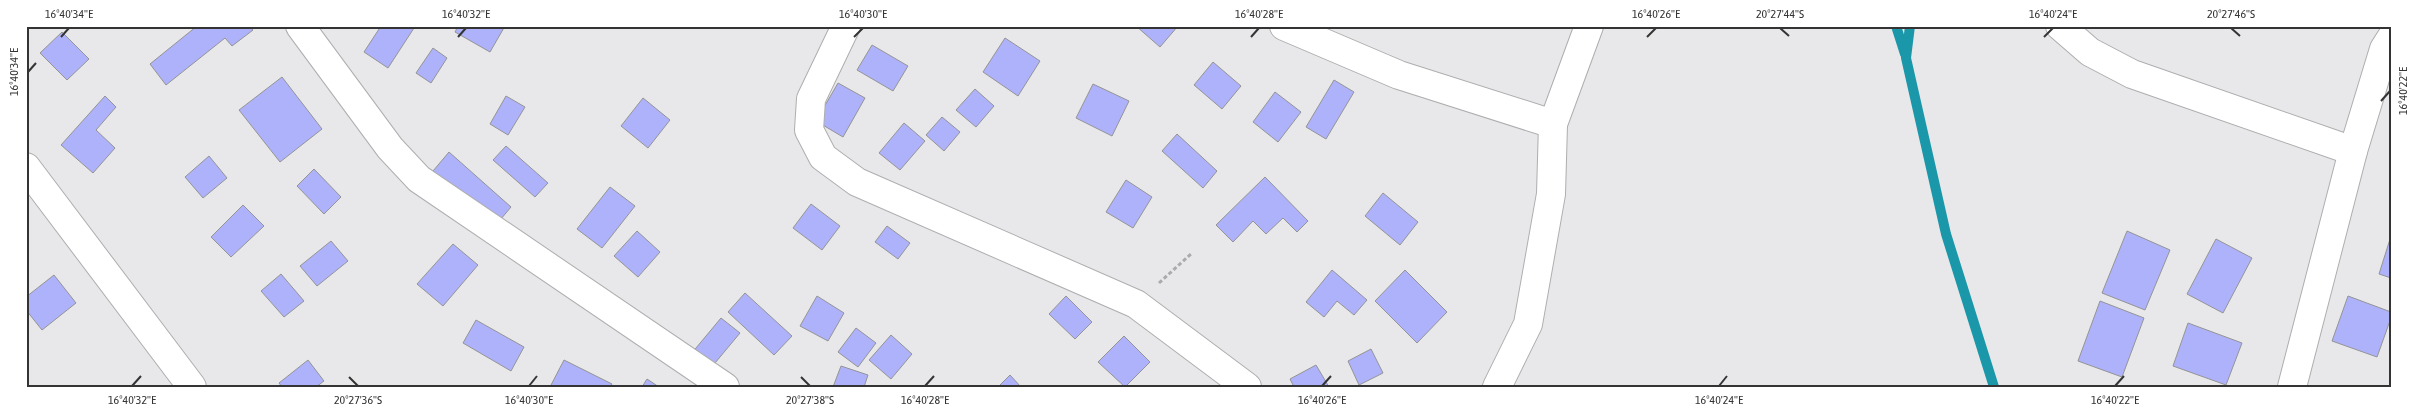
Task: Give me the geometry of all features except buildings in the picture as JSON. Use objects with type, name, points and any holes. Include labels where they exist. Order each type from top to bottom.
[{"type":"street","points":[[300,26],[394,153],[419,179],[725,387]]},
{"type":"street","points":[[846,26],[811,100],[809,130],[823,157],[857,182],[1136,304],[1247,387]]},
{"type":"street","points":[[1284,26],[1399,75],[1553,124]]},
{"type":"street","points":[[1497,387],[1528,324],[1551,194],[1553,124],[1589,26]]},
{"type":"street","points":[[2060,26],[2090,52],[2132,74],[2354,151]]},
{"type":"street","points":[[2292,387],[2354,151],[2384,49],[2391,38]]},
{"type":"street","points":[[26,167],[192,387]]},
{"type":"path","points":[[1136,304],[1192,253]]},
{"type":"waterway","points":[[1896,26],[1905,54]]},
{"type":"waterway","points":[[1910,26],[1906,58],[1946,234],[1994,387]]}]
